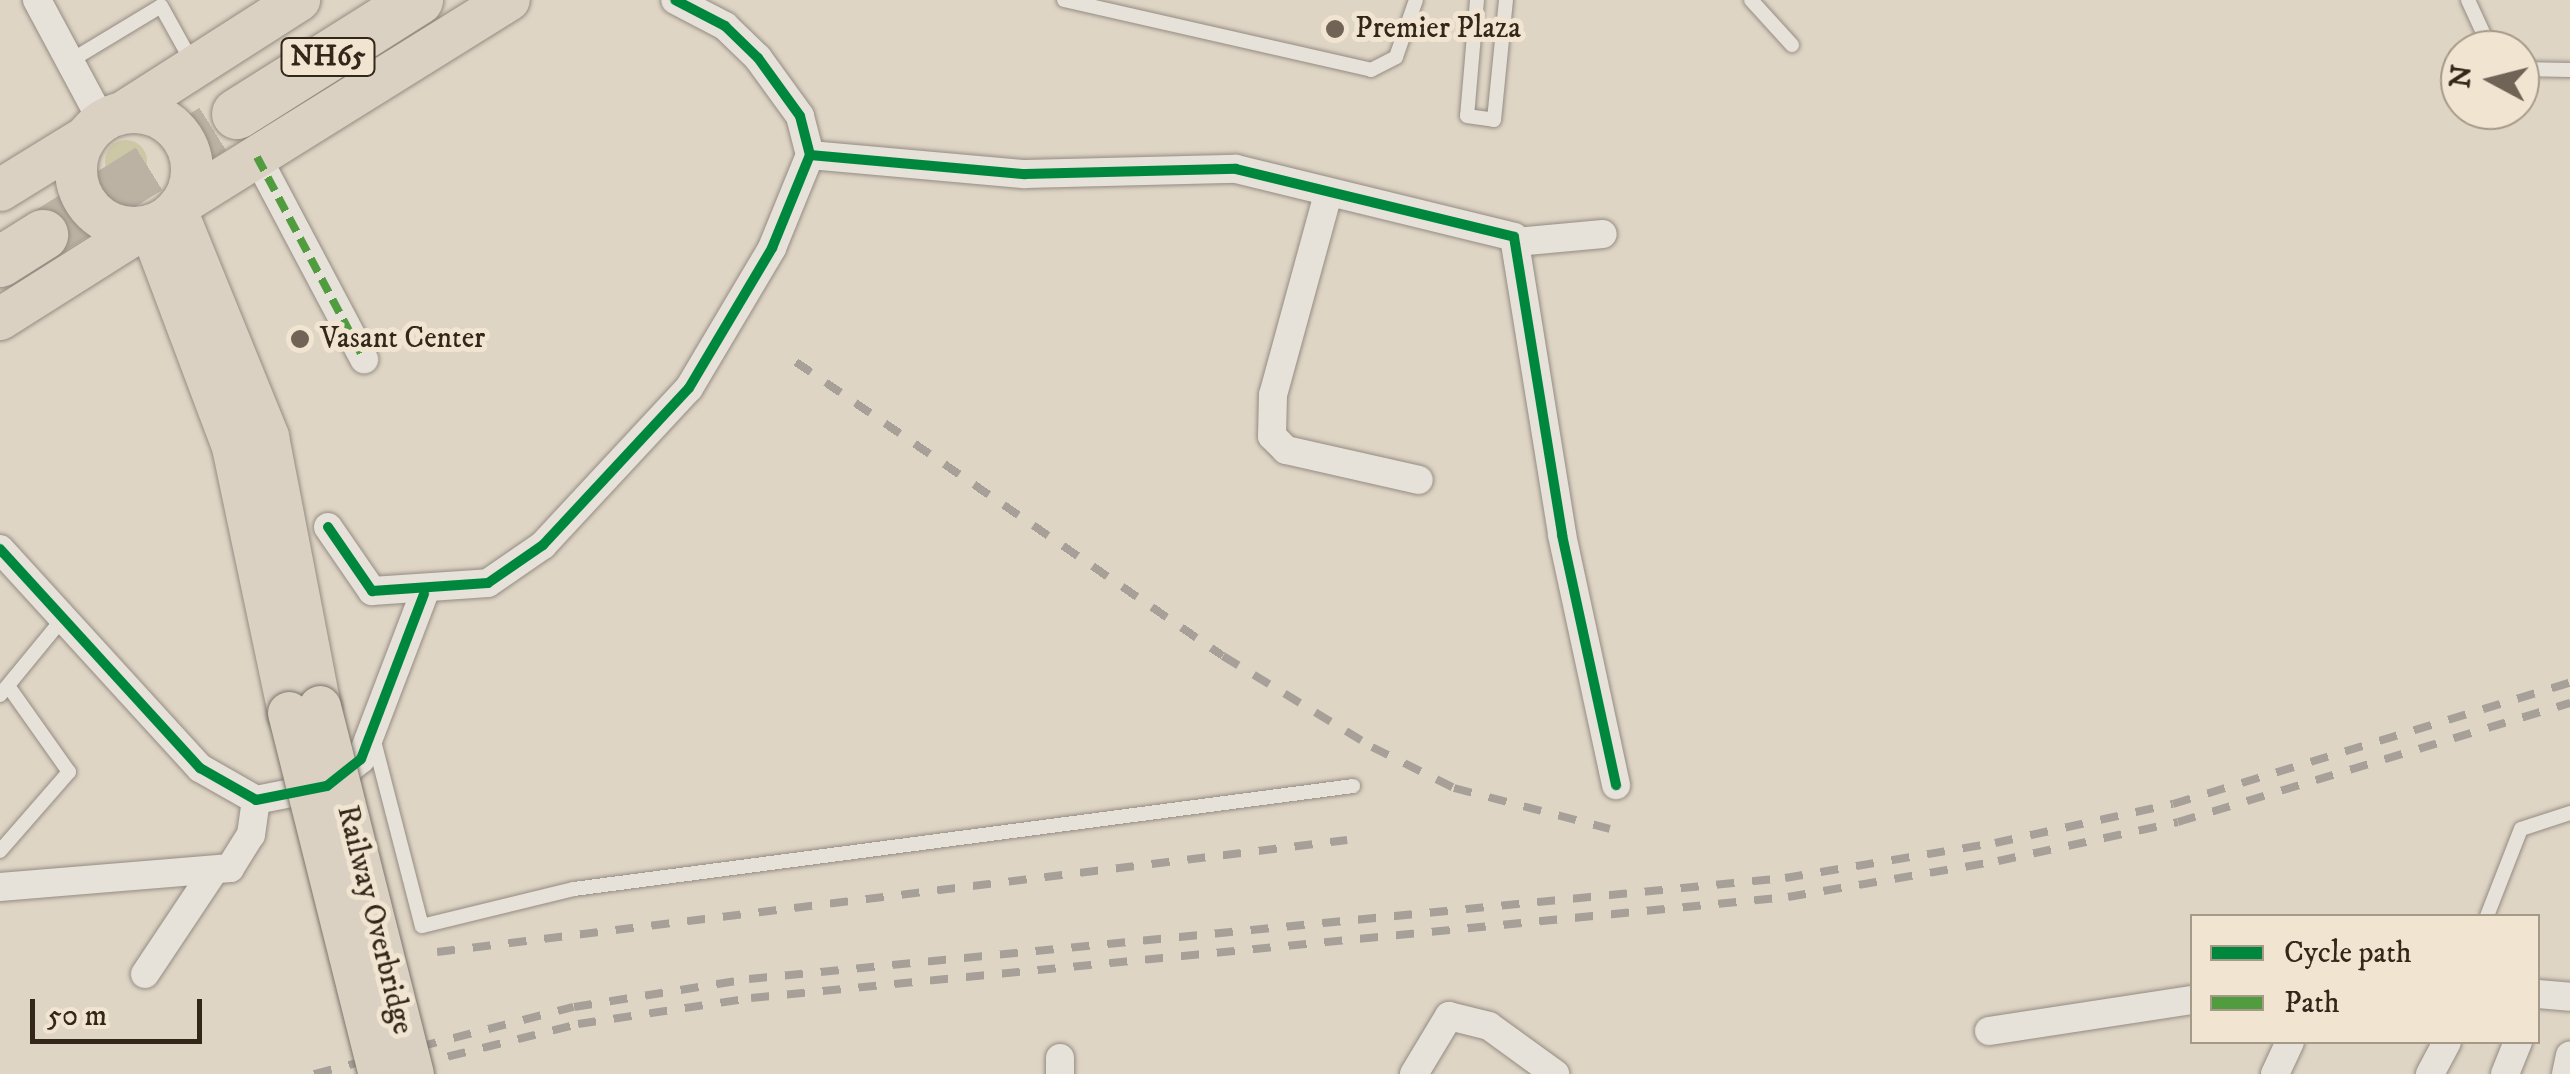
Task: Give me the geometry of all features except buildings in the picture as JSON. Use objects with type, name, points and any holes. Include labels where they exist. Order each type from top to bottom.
[{"type":"highway","name":"NH65","points":[[227,106],[357,0]]},
{"type":"highway","name":"NH65","points":[[227,106],[418,0]]},
{"type":"highway","points":[[0,262],[17,214]]},
{"type":"main road","points":[[17,214],[104,123],[227,106],[509,0]]},
{"type":"main road","points":[[163,217],[286,3]]},
{"type":"main road","points":[[0,318],[163,217],[192,171],[183,138],[157,116],[104,123]]},
{"type":"main road","points":[[104,123],[76,169],[84,202],[110,224],[163,217]]},
{"type":"main road","points":[[163,217],[268,437],[304,710]]},
{"type":"main road","name":"Railway Overbridge","points":[[304,710],[380,1074]]},
{"type":"main road","name":"Railway Overbridge","points":[[304,710],[412,1074]]},
{"type":"street","points":[[37,0],[104,123]]},
{"type":"street","points":[[328,527],[372,591],[424,594],[488,583],[513,568],[656,427],[772,248],[810,155],[800,116],[758,58],[725,26],[675,0]]},
{"type":"street","points":[[227,106],[364,359]]},
{"type":"street","points":[[810,155],[1025,174],[1236,169],[1328,194],[1500,227],[1516,242],[1562,535],[1616,786]]},
{"type":"street","points":[[1328,194],[1273,396],[1272,436],[1286,450],[1418,480]]},
{"type":"street","points":[[1516,242],[1603,234]]},
{"type":"street","points":[[0,548],[60,622],[200,768],[256,800],[328,786],[374,740],[424,594]]},
{"type":"street","points":[[0,887],[212,872],[242,856],[256,800]]},
{"type":"street","points":[[146,974],[212,872]]},
{"type":"street","points":[[2540,994],[2570,997]]},
{"type":"street","points":[[1989,1031],[2190,1000]]},
{"type":"street","points":[[1414,1074],[1449,1016],[1489,1026],[1555,1074]]},
{"type":"street","points":[[2275,1074],[2289,1044]]},
{"type":"street","points":[[2430,1074],[2446,1044]]},
{"type":"street","points":[[2504,1074],[2517,1044]]},
{"type":"street","points":[[2566,1074],[2570,1055]]},
{"type":"lane","points":[[1064,0],[1371,70],[1396,57],[1416,0]]},
{"type":"lane","points":[[1477,0],[1467,116],[1494,120],[1506,0]]},
{"type":"lane","points":[[1751,0],[1792,45]]},
{"type":"lane","points":[[2468,0],[2482,30]]},
{"type":"lane","points":[[70,61],[165,3],[227,106]]},
{"type":"lane","points":[[2540,69],[2570,70]]},
{"type":"lane","points":[[0,851],[69,772],[4,691],[60,622]]},
{"type":"lane","points":[[374,740],[422,926],[574,889],[1353,786]]},
{"type":"lane","points":[[2488,914],[2522,828],[2570,813]]},
{"type":"shaded area","points":[[126,140],[141,146],[147,161],[141,176],[126,182],[111,176],[105,161],[111,146]]},
{"type":"tunnel","points":[[43,235],[237,114]]},
{"type":"railway","points":[[796,362],[1223,656],[1372,747],[1454,788],[1610,829]]},
{"type":"railway","points":[[314,1074],[574,1007],[749,979],[1785,878],[1995,843],[2173,804],[2570,683]]},
{"type":"railway","points":[[378,1074],[578,1024],[751,998],[1788,897],[1998,861],[2178,822],[2570,703]]},
{"type":"railway","points":[[437,952],[1347,840]]},
{"type":"marked path","points":[[257,157],[364,359]]},
{"type":"cycle path","points":[[328,527],[372,591],[488,583],[543,545],[689,388],[772,248],[810,155],[800,116],[758,58],[725,26],[675,0]]},
{"type":"cycle path","points":[[810,155],[1025,174],[1236,169],[1514,237],[1562,535],[1616,785]]},
{"type":"cycle path","points":[[0,549],[200,768],[256,800],[327,786],[361,759],[424,594]]},
{"type":"place","name":"Premier Plaza","points":[[1335,29]]},
{"type":"place","name":"Vasant Center","points":[[300,339]]}]
